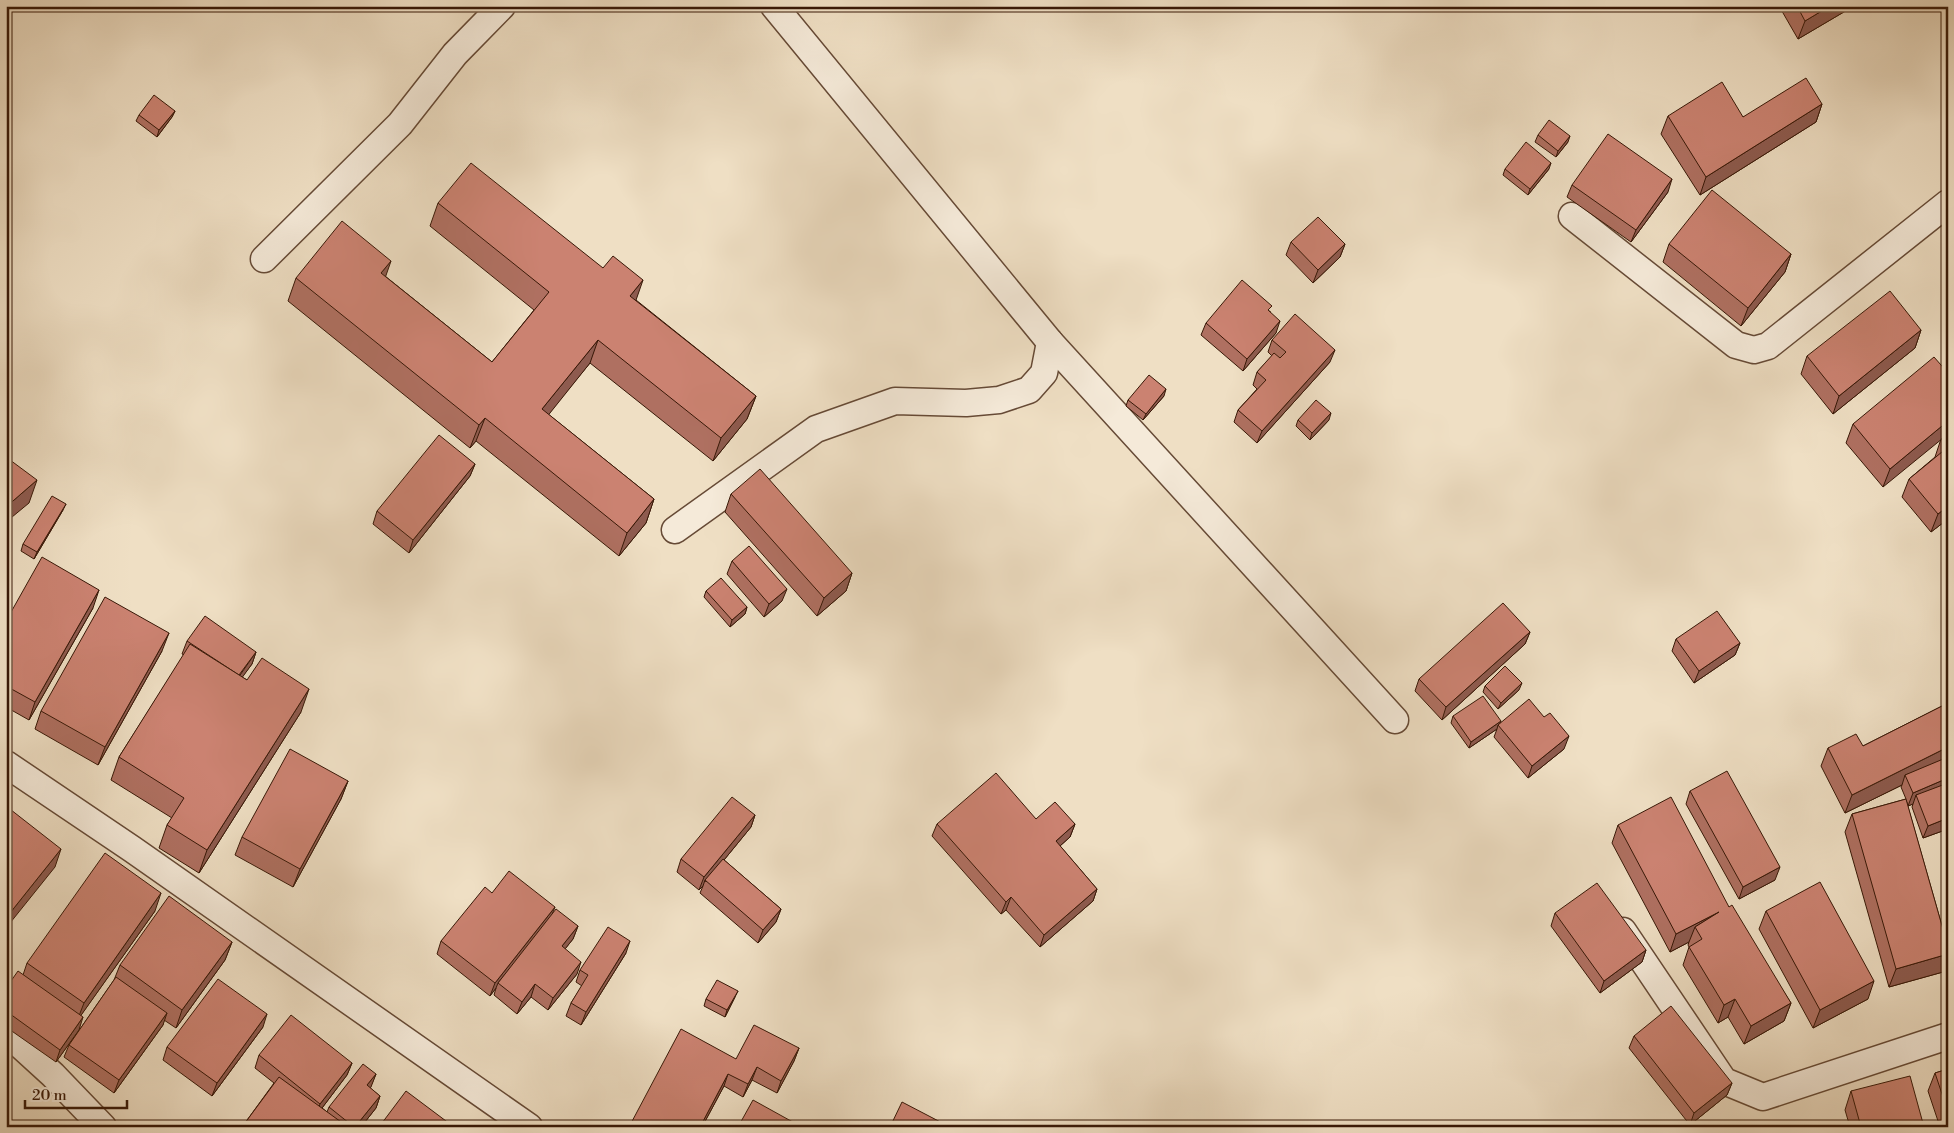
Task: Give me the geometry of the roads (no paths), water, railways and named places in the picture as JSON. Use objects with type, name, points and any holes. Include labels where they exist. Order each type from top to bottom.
[{"type":"street","points":[[264,260],[400,124],[455,54],[502,6]]},
{"type":"street","points":[[774,6],[1050,342],[1395,720]]},
{"type":"street","points":[[1572,216],[1736,345],[1754,350],[1768,346],[1948,203]]},
{"type":"street","points":[[675,530],[816,429],[895,401],[966,403],[999,400],[1029,390],[1044,373],[1050,342]]},
{"type":"street","points":[[6,764],[529,1127]]},
{"type":"street","points":[[1612,914],[1724,1081],[1762,1097],[1948,1036]]},
{"type":"street","points":[[6,1032],[52,1075],[102,1127]]}]
